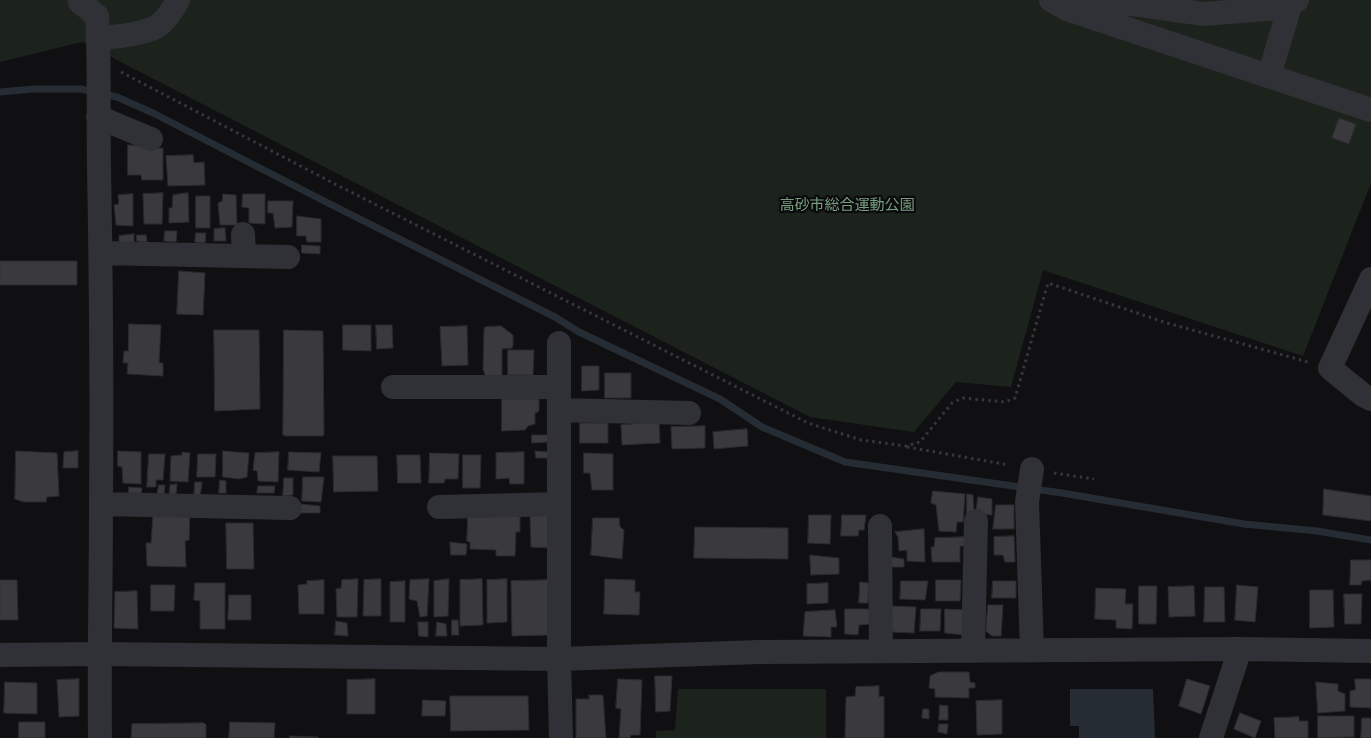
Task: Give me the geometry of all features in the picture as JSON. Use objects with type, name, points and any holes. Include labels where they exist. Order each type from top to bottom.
[{"type":"street","points":[[98,50],[119,36],[156,26],[174,8],[178,0]]},
{"type":"street","points":[[1059,5],[1133,4],[1204,14],[1277,8],[1294,1]]},
{"type":"street","points":[[1269,76],[1294,1]]},
{"type":"street","points":[[80,2],[96,16],[98,50],[101,253],[101,504],[98,654],[100,738]]},
{"type":"street","points":[[1059,5],[1371,110]]},
{"type":"street","points":[[98,113],[151,139]]},
{"type":"street","points":[[101,253],[243,245],[288,257]]},
{"type":"street","points":[[1371,279],[1330,368],[1363,395],[1371,399]]},
{"type":"street","points":[[559,342],[559,659],[561,738]]},
{"type":"street","points":[[393,387],[559,398],[689,413]]},
{"type":"street","points":[[1032,469],[1027,502],[1032,650]]},
{"type":"street","points":[[101,504],[247,498],[290,508]]},
{"type":"street","points":[[439,507],[559,504]]},
{"type":"street","points":[[973,650],[976,521]]},
{"type":"street","points":[[880,526],[881,651]]},
{"type":"street","points":[[1212,738],[1240,649]]},
{"type":"street","points":[[0,655],[98,654],[559,659],[759,652],[1371,650]]},
{"type":"path","points":[[98,50],[333,183],[647,340],[787,413],[833,432],[861,440],[906,446],[1094,479]]},
{"type":"path","points":[[906,446],[920,442],[941,415],[957,400],[964,398],[1005,402],[1015,398],[1048,283],[1185,328],[1330,368]]},
{"type":"green space","name":"高砂市総合運動公園","points":[[0,0],[1371,0],[1371,183],[1303,356],[1043,270],[1011,387],[956,382],[914,432],[810,417],[82,42],[0,62]]},
{"type":"green space","points":[[678,689],[826,689],[826,738],[656,738],[656,731],[675,730]]},
{"type":"shaded area","points":[[1070,689],[1153,689],[1155,738],[1079,738],[1079,726],[1070,726]]},
{"type":"building","points":[[1339,118],[1356,124],[1349,144],[1332,138]]},
{"type":"building","points":[[128,145],[149,146],[149,149],[163,148],[163,180],[142,180],[141,175],[128,175]]},
{"type":"building","points":[[193,155],[194,163],[204,162],[205,185],[168,186],[166,156]]},
{"type":"building","points":[[163,193],[162,224],[144,224],[143,194]]},
{"type":"building","points":[[188,193],[189,222],[169,223],[169,208],[172,208],[173,195]]},
{"type":"building","points":[[133,194],[133,226],[116,225],[114,205],[119,204],[118,195]]},
{"type":"building","points":[[223,194],[236,195],[237,225],[220,225],[218,203],[222,201]]},
{"type":"building","points":[[243,194],[265,194],[265,224],[249,223],[249,208],[242,207]]},
{"type":"building","points":[[196,196],[210,196],[210,228],[196,228]]},
{"type":"building","points":[[268,201],[293,201],[292,227],[275,228],[273,213],[268,213]]},
{"type":"building","points":[[297,216],[321,219],[321,242],[307,242],[306,236],[297,236]]},
{"type":"building","points":[[225,228],[226,241],[214,241],[214,229]]},
{"type":"building","points":[[165,231],[177,231],[176,242],[164,241]]},
{"type":"building","points":[[196,233],[206,233],[205,243],[195,242]]},
{"type":"building","points":[[134,234],[134,242],[119,243],[119,236]]},
{"type":"building","points":[[137,235],[146,235],[147,242],[137,241]]},
{"type":"building","points":[[302,245],[320,246],[320,254],[302,253]]},
{"type":"building","points":[[0,261],[77,261],[77,285],[0,285]]},
{"type":"building","points":[[179,271],[205,273],[203,315],[177,314]]},
{"type":"building","points":[[129,324],[161,325],[159,363],[163,363],[163,376],[127,374],[128,363],[123,363],[124,351],[128,351]]},
{"type":"building","points":[[343,325],[371,325],[371,351],[343,350]]},
{"type":"building","points":[[376,325],[392,325],[393,348],[377,349]]},
{"type":"building","points":[[467,326],[468,365],[442,366],[440,327]]},
{"type":"building","points":[[501,326],[513,335],[513,345],[512,348],[502,349],[502,376],[486,378],[483,369],[484,329],[485,327]]},
{"type":"building","points":[[214,330],[259,330],[260,409],[215,411]]},
{"type":"building","points":[[284,330],[323,331],[323,436],[283,435]]},
{"type":"building","points":[[508,350],[534,350],[533,375],[508,375]]},
{"type":"building","points":[[582,366],[599,366],[599,390],[582,391]]},
{"type":"building","points":[[605,373],[631,373],[631,398],[605,398]]},
{"type":"building","points":[[502,399],[539,399],[539,410],[535,413],[535,424],[528,426],[525,430],[502,431]]},
{"type":"building","points":[[659,422],[660,443],[622,445],[621,425]]},
{"type":"building","points":[[580,423],[608,423],[608,443],[580,443]]},
{"type":"building","points":[[705,426],[705,448],[672,449],[671,427]]},
{"type":"building","points":[[747,429],[748,446],[714,449],[713,432]]},
{"type":"building","points":[[532,435],[548,435],[548,442],[532,443]]},
{"type":"building","points":[[16,451],[57,453],[59,496],[47,497],[46,502],[24,502],[15,499]]},
{"type":"building","points":[[78,451],[78,468],[63,468],[64,452]]},
{"type":"building","points":[[118,451],[141,452],[141,484],[123,483],[122,467],[118,466]]},
{"type":"building","points":[[223,451],[249,453],[247,477],[239,479],[223,477]]},
{"type":"building","points":[[535,451],[549,452],[548,458],[536,458]]},
{"type":"building","points":[[182,452],[190,453],[188,482],[170,481],[171,456],[182,455]]},
{"type":"building","points":[[279,452],[278,482],[258,481],[257,471],[253,470],[255,453]]},
{"type":"building","points":[[289,452],[321,453],[319,472],[288,470]]},
{"type":"building","points":[[524,452],[524,484],[510,484],[509,478],[496,479],[496,453]]},
{"type":"building","points":[[430,453],[459,454],[458,479],[445,479],[444,483],[429,483]]},
{"type":"building","points":[[584,453],[613,454],[613,490],[592,490],[590,473],[584,473]]},
{"type":"building","points":[[149,454],[165,454],[163,480],[156,480],[156,487],[147,487]]},
{"type":"building","points":[[198,454],[216,454],[215,477],[197,477]]},
{"type":"building","points":[[397,455],[420,455],[421,483],[398,483]]},
{"type":"building","points":[[463,455],[481,455],[480,488],[463,488]]},
{"type":"building","points":[[333,456],[377,456],[378,491],[334,492]]},
{"type":"building","points":[[303,477],[324,477],[321,502],[302,501]]},
{"type":"building","points":[[284,478],[293,478],[293,495],[283,496]]},
{"type":"building","points":[[220,480],[226,481],[226,493],[219,493]]},
{"type":"building","points":[[195,482],[202,482],[200,497],[194,496]]},
{"type":"building","points":[[177,484],[176,495],[169,495],[170,485]]},
{"type":"building","points":[[159,485],[165,485],[164,496],[157,495]]},
{"type":"building","points":[[258,486],[275,486],[274,493],[257,493]]},
{"type":"building","points":[[129,487],[142,488],[141,495],[129,495]]},
{"type":"building","points":[[1324,489],[1371,496],[1371,521],[1323,515]]},
{"type":"building","points":[[933,491],[965,494],[963,522],[957,522],[956,532],[939,531],[936,505],[931,503]]},
{"type":"building","points":[[967,494],[973,495],[974,515],[967,514]]},
{"type":"building","points":[[978,497],[992,499],[992,515],[976,514]]},
{"type":"building","points":[[300,504],[320,506],[320,513],[299,513]]},
{"type":"building","points":[[996,505],[1014,505],[1014,529],[993,529]]},
{"type":"building","points":[[190,514],[189,540],[185,541],[186,567],[147,566],[146,543],[151,543],[153,515]]},
{"type":"building","points":[[468,515],[520,516],[520,532],[516,532],[515,556],[496,556],[496,550],[470,549],[470,542],[467,541]]},
{"type":"building","points":[[549,515],[550,548],[531,547],[530,516]]},
{"type":"building","points":[[809,515],[831,515],[830,544],[808,543]]},
{"type":"building","points":[[842,515],[866,515],[864,530],[859,530],[858,536],[841,536]]},
{"type":"building","points":[[593,518],[619,518],[620,527],[624,530],[622,559],[591,555]]},
{"type":"building","points":[[226,523],[253,523],[254,569],[227,569]]},
{"type":"building","points":[[695,527],[788,528],[788,559],[694,558]]},
{"type":"building","points":[[924,529],[925,562],[907,561],[907,550],[899,551],[898,537],[895,532]]},
{"type":"building","points":[[1014,536],[1015,562],[1005,562],[1003,555],[994,555],[994,537]]},
{"type":"building","points":[[967,537],[967,546],[960,546],[960,562],[932,562],[931,547],[934,547],[935,538]]},
{"type":"building","points":[[450,542],[467,544],[466,555],[451,555]]},
{"type":"building","points":[[810,555],[839,558],[839,574],[811,575]]},
{"type":"building","points":[[889,557],[904,559],[904,567],[889,567]]},
{"type":"building","points":[[1351,560],[1371,560],[1371,580],[1362,581],[1361,585],[1350,585]]},
{"type":"building","points":[[358,579],[357,617],[337,617],[336,589],[341,588],[342,580]]},
{"type":"building","points":[[381,579],[381,616],[363,616],[364,580]]},
{"type":"building","points":[[429,579],[427,616],[420,617],[417,601],[409,599],[410,580]]},
{"type":"building","points":[[449,579],[448,616],[434,617],[434,581]]},
{"type":"building","points":[[482,579],[483,625],[460,626],[460,580]]},
{"type":"building","points":[[507,579],[507,622],[487,623],[487,580]]},
{"type":"building","points":[[605,579],[635,580],[635,592],[640,592],[639,615],[604,614]]},
{"type":"building","points":[[0,580],[17,580],[18,620],[0,620]]},
{"type":"building","points":[[324,580],[324,614],[299,614],[298,585],[307,584],[307,581]]},
{"type":"building","points":[[548,580],[549,635],[512,636],[511,581]]},
{"type":"building","points":[[936,580],[961,580],[960,601],[936,601]]},
{"type":"building","points":[[405,581],[405,622],[390,622],[390,582]]},
{"type":"building","points":[[901,581],[928,581],[925,600],[900,599]]},
{"type":"building","points":[[993,581],[1016,581],[1016,598],[992,598]]},
{"type":"building","points":[[860,582],[869,583],[868,603],[859,603]]},
{"type":"building","points":[[195,583],[225,583],[225,629],[200,629],[200,601],[194,600]]},
{"type":"building","points":[[828,583],[828,603],[807,604],[807,584]]},
{"type":"building","points":[[151,585],[175,585],[174,611],[151,611]]},
{"type":"building","points":[[1237,585],[1258,587],[1255,622],[1235,620]]},
{"type":"building","points":[[1139,586],[1157,586],[1156,624],[1139,624]]},
{"type":"building","points":[[1194,586],[1195,616],[1169,617],[1168,587]]},
{"type":"building","points":[[1205,587],[1224,587],[1225,622],[1204,622]]},
{"type":"building","points":[[1096,588],[1126,589],[1125,604],[1133,604],[1132,629],[1116,628],[1116,620],[1095,619]]},
{"type":"building","points":[[1310,590],[1333,590],[1334,627],[1310,628]]},
{"type":"building","points":[[137,591],[138,629],[114,628],[115,592]]},
{"type":"building","points":[[1344,594],[1362,594],[1361,624],[1345,624]]},
{"type":"building","points":[[229,595],[251,595],[251,620],[228,620]]},
{"type":"building","points":[[988,605],[1003,605],[1001,636],[992,636],[986,631]]},
{"type":"building","points":[[892,606],[916,607],[914,633],[892,632]]},
{"type":"building","points":[[845,609],[871,609],[870,624],[859,625],[858,635],[845,634]]},
{"type":"building","points":[[921,609],[941,609],[940,631],[920,631]]},
{"type":"building","points":[[945,609],[966,610],[965,635],[945,633]]},
{"type":"building","points":[[835,610],[837,627],[831,627],[831,637],[803,636],[805,612]]},
{"type":"building","points":[[452,620],[458,620],[459,635],[452,635]]},
{"type":"building","points":[[336,621],[347,623],[348,636],[335,635]]},
{"type":"building","points":[[418,622],[428,622],[428,637],[419,636]]},
{"type":"building","points":[[437,622],[446,624],[447,636],[436,636]]},
{"type":"building","points":[[939,672],[969,672],[970,682],[975,683],[975,688],[969,688],[969,698],[935,697],[935,689],[929,688],[930,676]]},
{"type":"building","points":[[655,676],[672,676],[670,711],[656,712]]},
{"type":"building","points":[[79,679],[79,716],[59,717],[57,680]]},
{"type":"building","points":[[375,679],[375,714],[347,714],[347,680]]},
{"type":"building","points":[[618,679],[642,680],[640,735],[631,735],[630,738],[619,738],[621,709],[616,708]]},
{"type":"building","points":[[1187,679],[1210,686],[1201,714],[1179,706]]},
{"type":"building","points":[[1355,679],[1371,679],[1371,708],[1350,707],[1350,691],[1355,690]]},
{"type":"building","points":[[5,682],[37,683],[37,714],[4,713]]},
{"type":"building","points":[[1316,682],[1338,684],[1338,691],[1345,694],[1345,711],[1318,713]]},
{"type":"building","points":[[879,686],[879,697],[884,696],[884,738],[845,738],[846,697],[855,696],[856,687]]},
{"type":"building","points":[[589,695],[603,695],[606,738],[576,738],[576,699],[589,699]]},
{"type":"building","points":[[450,696],[528,696],[529,730],[451,731]]},
{"type":"building","points":[[423,700],[446,701],[445,716],[422,716]]},
{"type":"building","points":[[1002,700],[1002,734],[977,735],[976,701]]},
{"type":"building","points":[[940,705],[948,706],[948,720],[939,720]]},
{"type":"building","points":[[923,709],[929,709],[929,719],[922,718]]},
{"type":"building","points":[[1240,713],[1261,721],[1255,738],[1234,729]]},
{"type":"building","points":[[1318,716],[1354,716],[1354,737],[1318,738]]},
{"type":"building","points":[[1299,717],[1299,721],[1308,721],[1308,738],[1275,738],[1274,718]]},
{"type":"building","points":[[1362,718],[1371,718],[1371,738],[1361,738]]},
{"type":"building","points":[[19,722],[45,722],[45,738],[19,738]]},
{"type":"building","points":[[230,722],[275,723],[274,738],[229,738]]},
{"type":"building","points":[[204,723],[206,725],[206,738],[131,738],[132,724]]},
{"type":"building","points":[[939,724],[948,724],[947,734],[938,732]]},
{"type":"building","points":[[290,736],[318,737],[319,738],[290,738]]},
{"type":"waterway","points":[[0,92],[34,89],[81,89],[117,97],[153,113],[555,317],[579,332],[720,399],[762,427],[845,462],[1062,493],[1244,524],[1317,531],[1371,540]]}]
